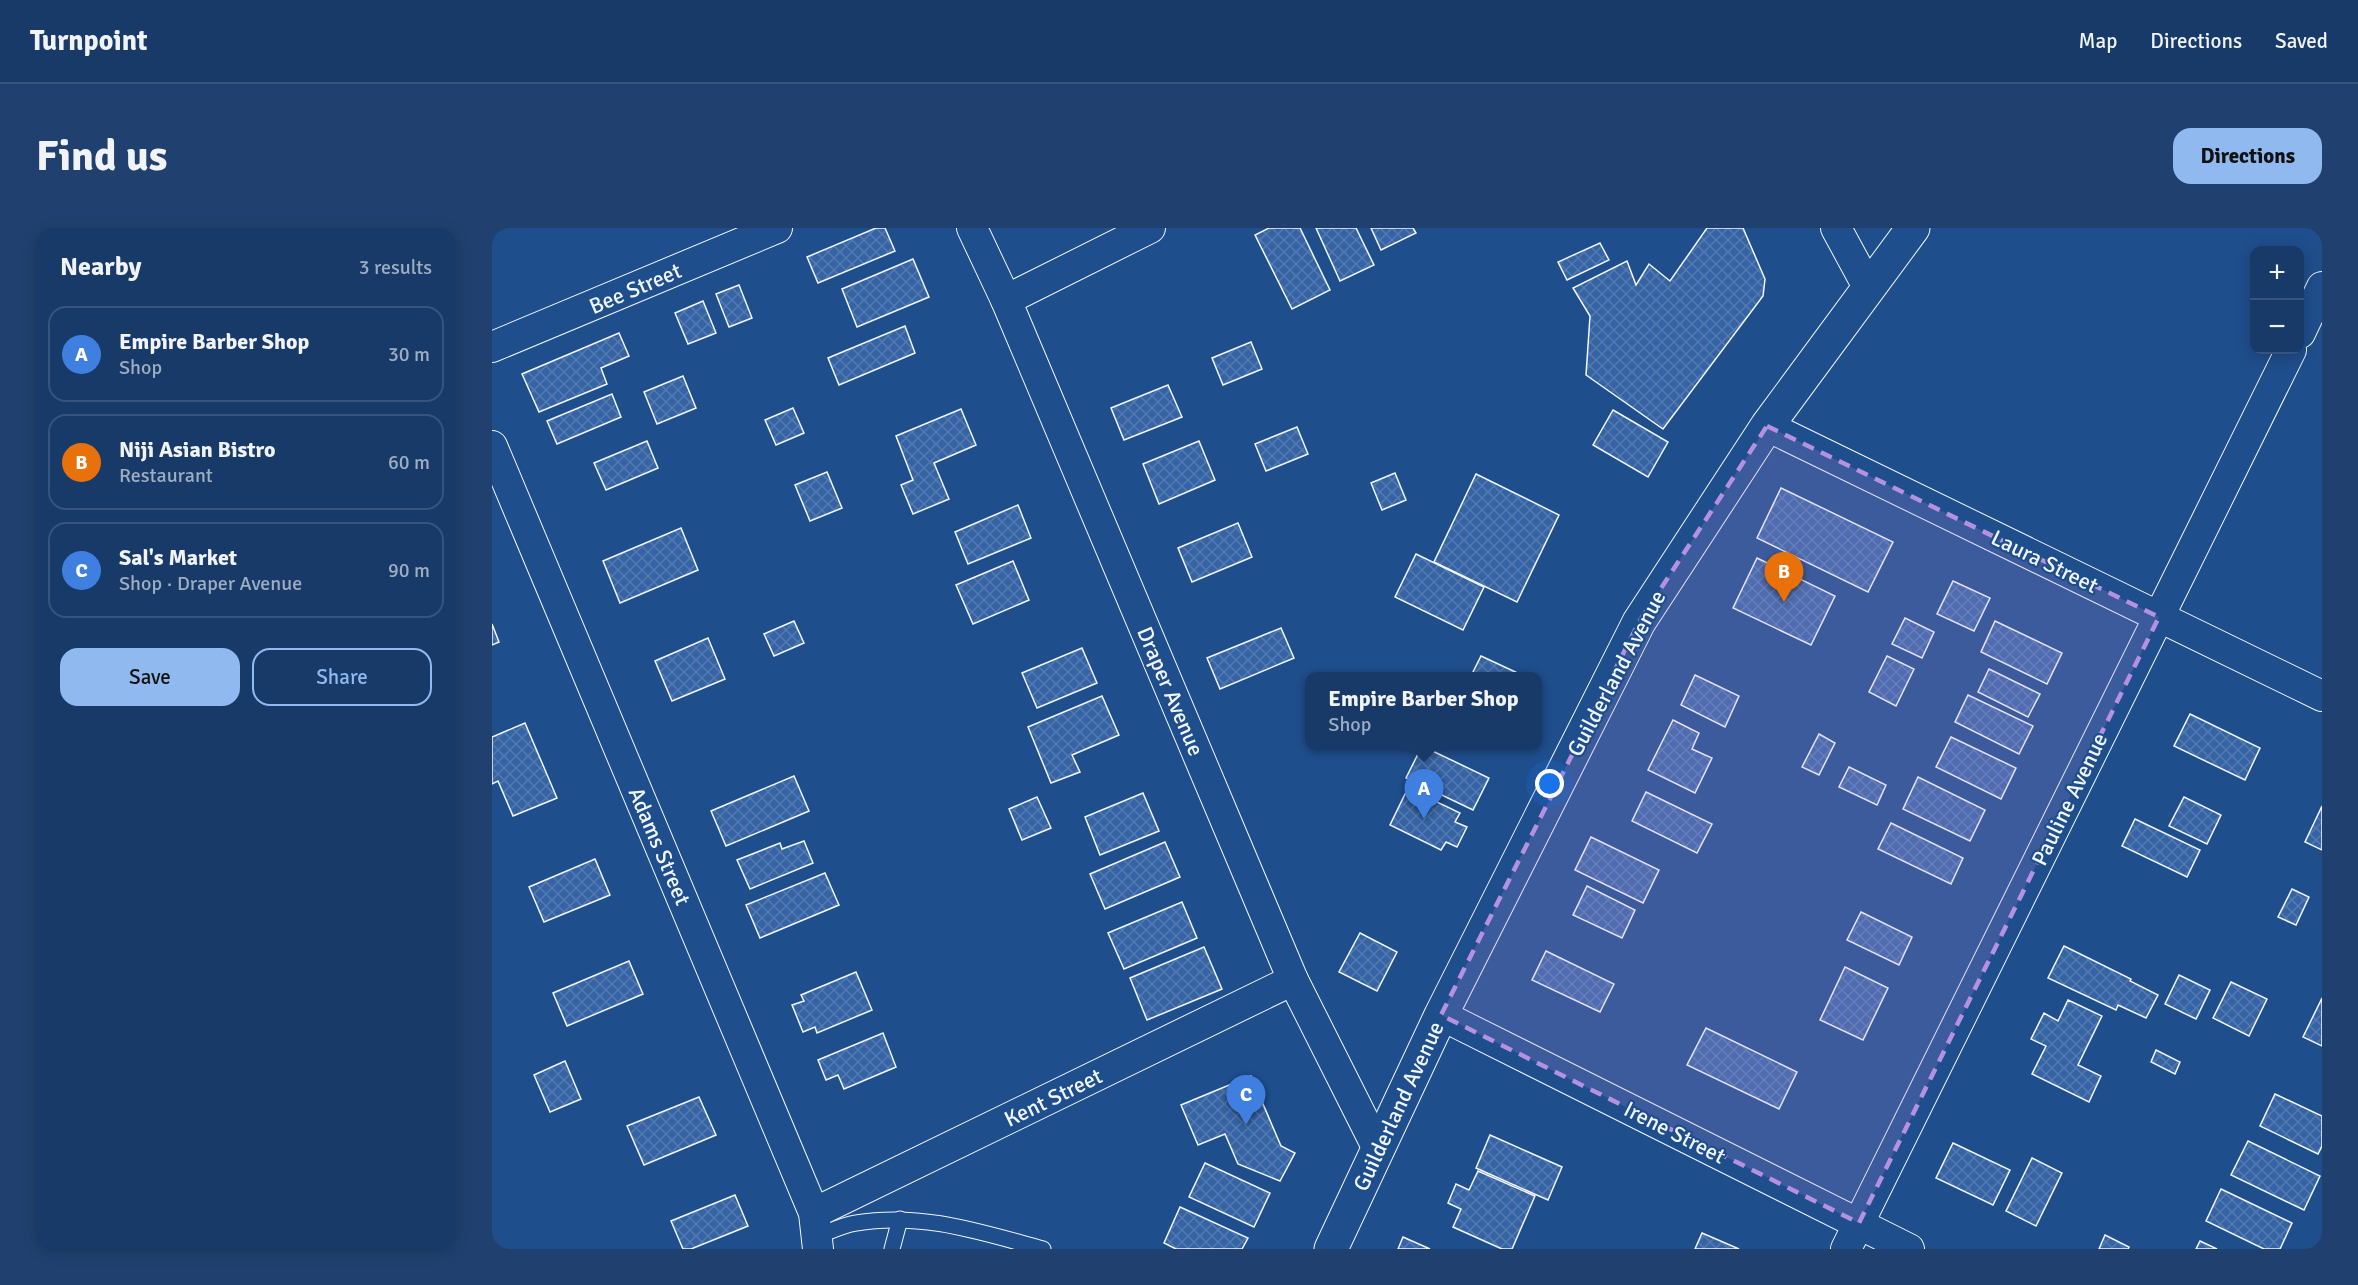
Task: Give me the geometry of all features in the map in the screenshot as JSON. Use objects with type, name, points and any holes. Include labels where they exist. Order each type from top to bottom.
[{"type":"street","name":"Bee Street","points":[[492,347],[777,228]]},
{"type":"street","name":"Draper Avenue","points":[[972,228],[1006,300],[1293,980],[1378,1149]]},
{"type":"street","points":[[1006,300],[1150,228]]},
{"type":"street","points":[[1836,228],[1868,287]]},
{"type":"street","name":"Guilderland Avenue","points":[[1331,1249],[1441,1015],[1639,622],[1767,426],[1913,228]]},
{"type":"street","points":[[2304,325],[2322,287]]},
{"type":"street","name":"Pauline Avenue","points":[[1852,1236],[2289,354]]},
{"type":"street","name":"Laura Street","points":[[1767,426],[2322,696]]},
{"type":"street","name":"Adams Street","points":[[492,446],[816,1233]]},
{"type":"street","name":"Kent Street","points":[[816,1233],[1293,980]]},
{"type":"street","name":"Irene Street","points":[[1441,1015],[1852,1236],[1909,1249]]},
{"type":"lane","points":[[892,1249],[900,1219]]},
{"type":"lane","points":[[816,1233],[854,1223],[900,1219],[944,1223],[1043,1249]]},
{"type":"highlighted area","points":[[1767,426],[2159,617],[1859,1223],[1441,1015],[1639,622]]},
{"type":"building","points":[[876,228],[885,228],[895,251],[818,283],[807,257]]},
{"type":"building","points":[[1269,228],[1300,228],[1330,290],[1292,309],[1255,235]]},
{"type":"building","points":[[1316,228],[1356,228],[1374,265],[1340,281]]},
{"type":"building","points":[[1371,228],[1413,228],[1416,233],[1381,250]]},
{"type":"building","points":[[1707,228],[1743,228],[1765,279],[1763,296],[1663,429],[1586,375],[1590,316],[1573,288],[1627,261],[1636,285],[1649,264],[1670,281]]},
{"type":"building","points":[[1600,243],[1609,260],[1567,280],[1558,262]]},
{"type":"building","points":[[913,259],[929,297],[857,327],[842,289]]},
{"type":"building","points":[[739,285],[752,318],[729,327],[716,294]]},
{"type":"building","points":[[703,301],[716,333],[688,344],[675,313]]},
{"type":"building","points":[[905,326],[915,353],[839,385],[828,358]]},
{"type":"building","points":[[619,333],[629,356],[601,368],[607,384],[539,412],[522,374]]},
{"type":"building","points":[[1251,342],[1262,369],[1223,385],[1212,358]]},
{"type":"building","points":[[683,376],[696,408],[657,424],[644,392]]},
{"type":"building","points":[[1168,385],[1182,417],[1124,440],[1111,408]]},
{"type":"building","points":[[612,394],[621,417],[557,444],[547,421]]},
{"type":"building","points":[[793,408],[804,433],[776,445],[765,420]]},
{"type":"building","points":[[961,409],[976,445],[934,463],[949,499],[913,514],[901,485],[913,480],[896,436]]},
{"type":"building","points":[[1613,410],[1668,442],[1648,477],[1593,445]]},
{"type":"building","points":[[1297,427],[1308,454],[1266,471],[1255,444]]},
{"type":"building","points":[[647,441],[658,468],[606,490],[594,463]]},
{"type":"building","points":[[1199,441],[1215,480],[1159,504],[1143,464]]},
{"type":"building","points":[[827,472],[842,508],[810,521],[795,485]]},
{"type":"building","points":[[1395,473],[1406,500],[1382,510],[1371,483]]},
{"type":"building","points":[[1476,474],[1559,515],[1517,602],[1434,562]]},
{"type":"building","points":[[1781,488],[1893,542],[1868,592],[1757,538]]},
{"type":"building","points":[[1018,505],[1031,538],[968,564],[955,532]]},
{"type":"building","points":[[1238,523],[1252,557],[1192,582],[1178,548]]},
{"type":"building","points":[[681,528],[698,570],[620,603],[603,561]]},
{"type":"building","points":[[1416,554],[1484,587],[1463,630],[1395,597]]},
{"type":"building","points":[[1757,558],[1835,596],[1811,645],[1733,608]]},
{"type":"building","points":[[1013,561],[1029,600],[973,624],[956,585]]},
{"type":"building","points":[[1953,581],[1990,598],[1974,631],[1937,614]]},
{"type":"building","points":[[1905,618],[1934,632],[1922,658],[1892,644]]},
{"type":"building","points":[[794,621],[804,643],[774,656],[764,634]]},
{"type":"building","points":[[1995,621],[2062,653],[2047,684],[1981,652]]},
{"type":"building","points":[[492,624],[499,642],[492,645]]},
{"type":"building","points":[[1281,628],[1294,658],[1220,689],[1207,658]]},
{"type":"building","points":[[708,638],[725,679],[672,701],[655,661]]},
{"type":"building","points":[[1082,648],[1097,683],[1037,708],[1022,673]]},
{"type":"building","points":[[1481,656],[1515,672],[1473,672]]},
{"type":"building","points":[[1887,656],[1914,669],[1896,706],[1869,692]]},
{"type":"building","points":[[1989,669],[2040,694],[2028,717],[1978,692]]},
{"type":"building","points":[[1695,675],[1739,696],[1725,727],[1681,705]]},
{"type":"building","points":[[1968,695],[2033,726],[2019,754],[1955,722]]},
{"type":"building","points":[[1102,696],[1119,735],[1072,755],[1080,772],[1051,783],[1028,727]]},
{"type":"building","points":[[2190,714],[2260,748],[2245,780],[2174,746]]},
{"type":"building","points":[[1673,720],[1699,733],[1692,749],[1712,758],[1695,793],[1648,770]]},
{"type":"building","points":[[525,723],[557,798],[513,816],[498,781],[492,784],[492,737]]},
{"type":"building","points":[[1819,734],[1835,743],[1819,775],[1802,767]]},
{"type":"building","points":[[1951,737],[2016,768],[2001,799],[1936,767]]},
{"type":"building","points":[[1420,750],[1430,750],[1489,778],[1473,810],[1406,778]]},
{"type":"building","points":[[1849,767],[1886,785],[1877,805],[1839,787]]},
{"type":"building","points":[[794,776],[809,811],[726,846],[711,811]]},
{"type":"building","points":[[1918,777],[1985,810],[1970,841],[1903,809]]},
{"type":"building","points":[[1408,788],[1460,813],[1455,822],[1467,827],[1457,847],[1446,842],[1441,850],[1390,825]]},
{"type":"building","points":[[1646,792],[1712,824],[1697,853],[1632,821]]},
{"type":"building","points":[[1143,793],[1159,831],[1100,855],[1085,817]]},
{"type":"building","points":[[1037,797],[1051,828],[1022,840],[1009,809]]},
{"type":"building","points":[[2184,797],[2221,815],[2207,844],[2169,826]]},
{"type":"building","points":[[2322,806],[2322,850],[2305,842]]},
{"type":"building","points":[[2135,819],[2200,850],[2187,877],[2122,846]]},
{"type":"building","points":[[1891,823],[1963,858],[1951,884],[1878,849]]},
{"type":"building","points":[[1591,837],[1659,870],[1643,903],[1575,870]]},
{"type":"building","points":[[804,841],[813,863],[750,889],[737,860],[780,843],[782,849]]},
{"type":"building","points":[[1165,842],[1180,877],[1105,909],[1090,874]]},
{"type":"building","points":[[595,859],[610,895],[544,922],[529,887]]},
{"type":"building","points":[[825,873],[839,905],[760,938],[746,905]]},
{"type":"building","points":[[1587,886],[1635,910],[1622,938],[1573,915]]},
{"type":"building","points":[[2292,889],[2309,897],[2296,925],[2278,917]]},
{"type":"building","points":[[1182,902],[1197,938],[1124,969],[1108,933]]},
{"type":"building","points":[[1861,912],[1912,937],[1899,965],[1847,940]]},
{"type":"building","points":[[1360,933],[1397,952],[1377,991],[1339,972]]},
{"type":"building","points":[[2064,946],[2158,995],[2146,1018],[2118,1005],[2116,1010],[2048,978]]},
{"type":"building","points":[[1204,947],[1222,989],[1147,1020],[1130,978]]},
{"type":"building","points":[[1546,951],[1614,984],[1600,1012],[1532,980]]},
{"type":"building","points":[[629,961],[643,994],[567,1026],[553,993]]},
{"type":"building","points":[[1845,967],[1888,988],[1863,1040],[1820,1020]]},
{"type":"building","points":[[856,972],[872,1010],[817,1033],[815,1027],[803,1032],[792,1005],[804,1001],[801,995]]},
{"type":"building","points":[[2179,975],[2210,990],[2196,1019],[2165,1004]]},
{"type":"building","points":[[2231,982],[2267,999],[2249,1036],[2213,1018]]},
{"type":"building","points":[[2322,998],[2322,1046],[2303,1037]]},
{"type":"building","points":[[2068,1000],[2102,1016],[2078,1065],[2101,1076],[2089,1102],[2032,1074],[2046,1046],[2031,1039],[2044,1013],[2058,1021]]},
{"type":"building","points":[[1706,1028],[1797,1072],[1779,1109],[1687,1065]]},
{"type":"building","points":[[883,1033],[896,1067],[844,1089],[838,1075],[826,1080],[818,1060]]},
{"type":"building","points":[[2156,1050],[2180,1062],[2175,1074],[2151,1062]]},
{"type":"building","points":[[565,1061],[581,1099],[550,1112],[534,1075]]},
{"type":"building","points":[[1251,1076],[1281,1146],[1295,1153],[1280,1181],[1238,1164],[1225,1134],[1198,1145],[1181,1105]]},
{"type":"building","points":[[2275,1094],[2322,1116],[2322,1146],[2318,1154],[2260,1126]]},
{"type":"building","points":[[699,1097],[716,1135],[644,1165],[627,1126]]},
{"type":"building","points":[[1490,1135],[1562,1167],[1548,1200],[1476,1168]]},
{"type":"building","points":[[2248,1141],[2320,1176],[2304,1210],[2231,1175]]},
{"type":"building","points":[[1953,1143],[2010,1170],[1993,1205],[1936,1178]]},
{"type":"building","points":[[2032,1158],[2062,1173],[2036,1226],[2006,1211]]},
{"type":"building","points":[[1205,1163],[1270,1193],[1254,1227],[1189,1197]]},
{"type":"building","points":[[1478,1171],[1535,1196],[1512,1249],[1502,1249],[1453,1227],[1461,1209],[1448,1203],[1456,1184],[1469,1190]]},
{"type":"building","points":[[2221,1189],[2292,1223],[2280,1249],[2264,1249],[2206,1221]]},
{"type":"building","points":[[735,1195],[748,1226],[691,1249],[683,1249],[671,1221]]},
{"type":"building","points":[[1180,1207],[1248,1238],[1242,1249],[1176,1249],[1164,1243]]},
{"type":"building","points":[[1702,1233],[1739,1249],[1695,1249]]},
{"type":"building","points":[[2105,1235],[2129,1247],[2128,1249],[2099,1249]]},
{"type":"building","points":[[1403,1237],[1430,1249],[1398,1249]]},
{"type":"building","points":[[2200,1241],[2217,1249],[2196,1249]]},
{"type":"place","name":"Niji Asian Bistro","points":[[1784,602]]},
{"type":"place","name":"Empire Barber Shop","points":[[1424,819]]},
{"type":"place","name":"Sal's Market","points":[[1246,1125]]}]
